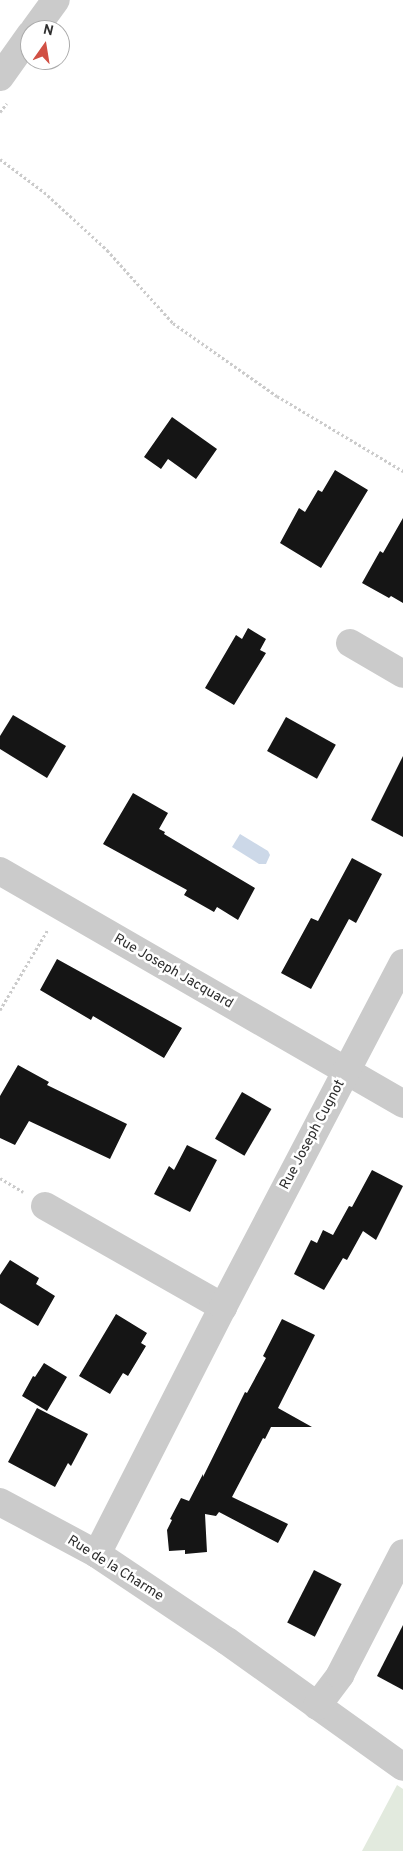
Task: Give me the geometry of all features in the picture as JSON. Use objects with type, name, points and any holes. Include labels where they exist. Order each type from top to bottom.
[{"type":"street","points":[[41,20],[56,0]]},
{"type":"street","points":[[0,77],[20,49]]},
{"type":"street","points":[[350,643],[403,674]]},
{"type":"street","name":"Rue Joseph Jacquard","points":[[0,871],[403,1104]]},
{"type":"street","name":"Rue Joseph Cugnot","points":[[96,1554],[403,963]]},
{"type":"street","points":[[45,1206],[223,1307]]},
{"type":"street","name":"Rue de la Charme","points":[[0,1502],[96,1554],[227,1641],[403,1767]]},
{"type":"street","points":[[317,1706],[340,1674],[403,1553]]},
{"type":"path","points":[[0,159],[44,192],[107,250],[173,323],[277,396],[403,471]]},
{"type":"path","points":[[0,1010],[61,907]]},
{"type":"shaded area","points":[[397,1785],[403,1789],[403,1851],[362,1851]]},
{"type":"water","points":[[240,834],[268,851],[270,855],[266,864],[259,864],[232,847]]},
{"type":"building","points":[[172,417],[217,449],[196,479],[168,459],[161,469],[144,457]]},
{"type":"building","points":[[335,470],[368,490],[321,568],[280,543],[299,508],[305,512],[318,490],[322,492]]},
{"type":"building","points":[[403,518],[403,603],[391,596],[389,598],[362,583],[380,551],[383,553]]},
{"type":"building","points":[[248,628],[266,639],[260,650],[266,653],[234,705],[205,688],[236,635],[242,639]]},
{"type":"building","points":[[13,715],[66,746],[47,778],[0,749],[0,736]]},
{"type":"building","points":[[286,717],[336,745],[317,779],[267,751]]},
{"type":"building","points":[[403,756],[403,837],[371,820]]},
{"type":"building","points":[[133,793],[168,813],[159,829],[165,832],[164,834],[255,888],[238,920],[217,907],[214,912],[184,895],[187,890],[103,844]]},
{"type":"building","points":[[352,858],[382,874],[356,923],[349,919],[311,989],[281,973],[311,918],[318,921]]},
{"type":"building","points":[[57,959],[182,1028],[164,1058],[93,1016],[91,1020],[40,990]]},
{"type":"building","points":[[18,1065],[49,1082],[47,1085],[127,1124],[110,1159],[29,1121],[15,1145],[0,1138],[0,1096]]},
{"type":"building","points":[[242,1092],[271,1109],[244,1156],[215,1139]]},
{"type":"building","points":[[187,1145],[217,1160],[190,1212],[154,1194],[169,1166],[174,1170]]},
{"type":"building","points":[[372,1170],[403,1186],[376,1240],[363,1231],[347,1260],[343,1258],[324,1290],[294,1274],[311,1240],[317,1243],[323,1230],[333,1235],[349,1206],[352,1207]]},
{"type":"building","points":[[10,1260],[39,1278],[36,1284],[55,1296],[38,1326],[0,1303],[0,1275]]},
{"type":"building","points":[[116,1314],[147,1333],[141,1343],[146,1346],[128,1376],[123,1373],[110,1394],[79,1376]]},
{"type":"building","points":[[282,1319],[315,1335],[278,1408],[312,1427],[271,1427],[265,1439],[263,1438],[232,1497],[288,1524],[278,1543],[219,1512],[216,1516],[205,1514],[207,1552],[185,1554],[185,1550],[169,1551],[167,1530],[172,1520],[170,1519],[181,1498],[189,1501],[203,1474],[203,1477],[245,1392],[247,1393],[266,1358],[263,1356]]},
{"type":"building","points":[[44,1363],[67,1377],[47,1411],[22,1396],[33,1376],[35,1377]]},
{"type":"building","points":[[37,1408],[88,1434],[71,1466],[68,1463],[55,1487],[8,1462]]},
{"type":"building","points":[[314,1570],[342,1584],[315,1637],[287,1623]]},
{"type":"building","points":[[403,1625],[403,1690],[377,1676]]}]
